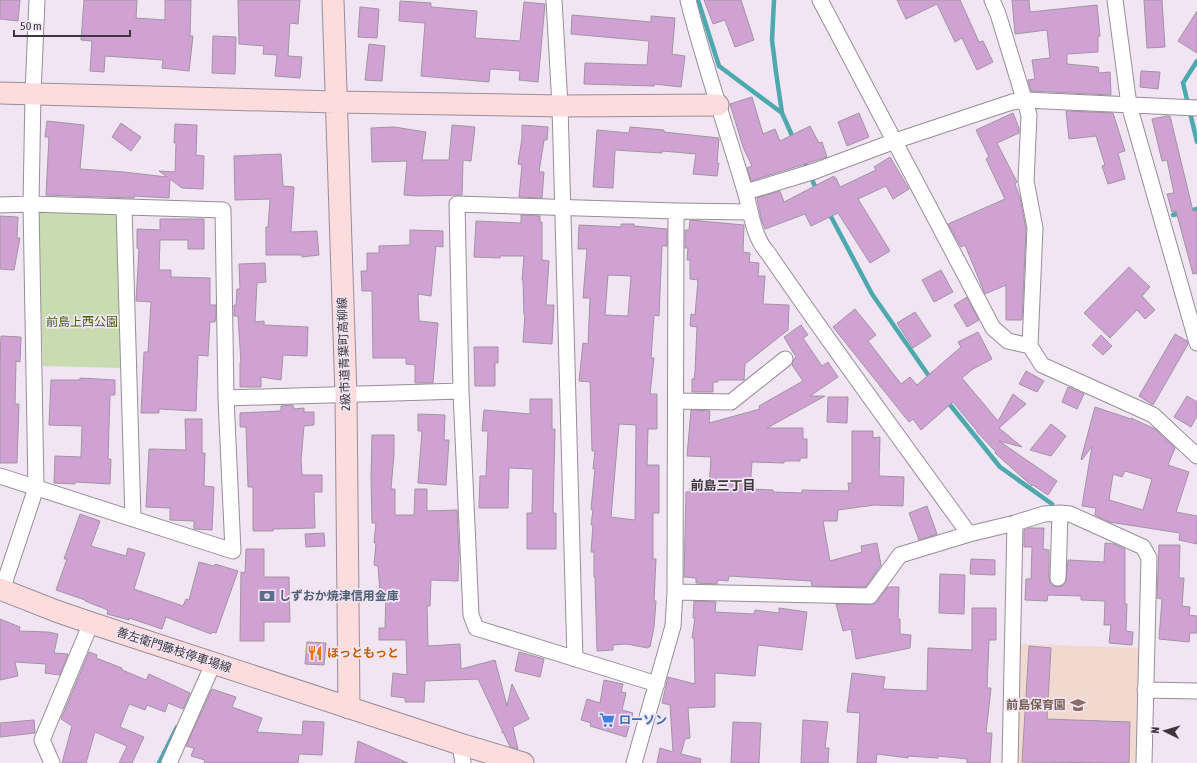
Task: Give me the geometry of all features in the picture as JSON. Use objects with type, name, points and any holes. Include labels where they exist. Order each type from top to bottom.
[{"type":"street","points":[[1,589],[36,488],[31,204],[33,93],[37,0]]},
{"type":"street","name":"2級市道青葉町高柳線","points":[[333,0],[335,102],[346,395],[349,708]]},
{"type":"street","points":[[554,0],[560,106],[575,659]]},
{"type":"street","points":[[688,0],[718,105],[746,192],[750,212],[763,247],[820,330],[851,370],[968,534]]},
{"type":"street","points":[[820,0],[993,328],[1008,341],[1030,346]]},
{"type":"street","points":[[992,0],[998,14],[1029,115],[1026,181],[1034,228],[1030,346],[1042,365],[1153,415],[1197,456]]},
{"type":"street","points":[[1115,0],[1128,105],[1194,319],[1197,343]]},
{"type":"street","points":[[0,93],[335,102],[560,106],[718,105]]},
{"type":"street","points":[[746,192],[796,178],[895,141],[1012,102],[1025,100],[1197,108]]},
{"type":"street","points":[[0,205],[31,204],[223,210],[226,398],[233,551],[0,476]]},
{"type":"street","points":[[657,684],[476,628],[471,615],[461,391],[457,204],[750,212]]},
{"type":"street","points":[[124,207],[133,519]]},
{"type":"street","points":[[634,763],[673,626],[675,592],[677,401],[676,211]]},
{"type":"street","points":[[677,401],[731,402],[785,359]]},
{"type":"street","points":[[226,398],[461,391]]},
{"type":"street","points":[[1058,578],[1060,513]]},
{"type":"street","points":[[675,592],[870,596],[900,555],[968,534],[1016,523],[1044,514],[1070,514],[1143,547],[1149,558],[1144,763]]},
{"type":"street","points":[[1010,763],[1016,523]]},
{"type":"street","name":"善左衛門藤枝停車場線","points":[[1,589],[91,623],[213,664],[316,696],[462,753]]},
{"type":"street","points":[[52,763],[42,740],[91,623]]},
{"type":"street","points":[[169,763],[213,664]]},
{"type":"street","points":[[1145,690],[1197,691]]},
{"type":"street","points":[[462,753],[523,763]]},
{"type":"shaded area","name":"前島保育園","points":[[1018,644],[1141,648],[1138,763],[1017,763]]},
{"type":"green space","name":"前島上西公園","points":[[38,210],[117,213],[124,368],[43,366]]},
{"type":"building","points":[[0,0],[20,0],[18,21],[0,19]]},
{"type":"building","points":[[84,0],[137,0],[136,18],[165,20],[165,0],[191,0],[190,36],[193,36],[189,71],[162,68],[163,60],[105,56],[104,72],[90,71],[92,41],[81,40]]},
{"type":"building","points":[[238,0],[300,0],[298,24],[290,23],[288,56],[302,57],[300,78],[275,76],[277,55],[263,54],[264,46],[239,44]]},
{"type":"building","points":[[704,0],[741,0],[754,40],[735,47],[725,20],[713,24]]},
{"type":"building","points":[[897,0],[960,0],[979,42],[983,41],[993,62],[977,70],[962,38],[955,42],[937,4],[906,19]]},
{"type":"building","points":[[1012,0],[1029,0],[1030,12],[1097,5],[1100,36],[1098,37],[1098,52],[1067,54],[1067,64],[1098,67],[1099,73],[1110,72],[1111,95],[1031,91],[1028,80],[1035,79],[1032,60],[1050,58],[1047,30],[1015,34]]},
{"type":"building","points":[[1144,0],[1162,0],[1165,47],[1147,48]]},
{"type":"building","points":[[400,1],[431,3],[431,7],[477,11],[475,38],[520,41],[524,2],[545,4],[538,82],[519,80],[520,71],[490,69],[489,82],[421,76],[425,23],[399,21]]},
{"type":"building","points":[[360,7],[379,9],[377,38],[358,37]]},
{"type":"building","points":[[1197,11],[1197,53],[1178,41]]},
{"type":"building","points":[[572,15],[651,22],[651,16],[675,18],[672,54],[685,56],[681,87],[654,84],[654,86],[584,84],[585,63],[647,65],[649,41],[571,34]]},
{"type":"building","points":[[213,36],[236,37],[235,74],[212,73]]},
{"type":"building","points":[[369,44],[385,46],[382,81],[365,80]]},
{"type":"building","points":[[1141,71],[1160,72],[1158,89],[1140,87]]},
{"type":"building","points":[[752,97],[763,134],[775,129],[780,141],[810,126],[819,143],[822,142],[827,157],[751,181],[747,168],[752,166],[743,147],[730,104]]},
{"type":"building","points":[[1066,111],[1113,113],[1125,151],[1118,153],[1125,179],[1108,184],[1102,166],[1105,165],[1096,136],[1069,139]]},
{"type":"building","points":[[859,113],[869,137],[847,146],[838,122]]},
{"type":"building","points":[[1013,113],[1019,128],[1019,133],[997,143],[1017,182],[1015,184],[1020,198],[1026,229],[1022,320],[1006,320],[1006,285],[985,294],[965,245],[961,247],[948,224],[1005,199],[986,159],[989,157],[976,130]]},
{"type":"building","points":[[1170,116],[1193,211],[1197,210],[1197,273],[1193,274],[1176,211],[1172,212],[1167,194],[1174,193],[1167,160],[1162,161],[1152,119]]},
{"type":"building","points":[[47,121],[84,125],[80,169],[167,177],[159,171],[175,172],[175,124],[197,125],[196,155],[204,156],[203,189],[182,188],[170,179],[169,198],[46,195],[49,137],[45,137]]},
{"type":"building","points":[[121,123],[141,137],[131,151],[112,137]]},
{"type":"building","points":[[452,125],[475,127],[471,161],[463,160],[462,195],[404,195],[407,161],[372,162],[371,128],[394,127],[426,132],[422,160],[449,160]]},
{"type":"building","points":[[522,125],[548,127],[547,140],[544,140],[539,172],[544,172],[542,198],[519,197],[522,165],[518,164],[522,138]]},
{"type":"building","points":[[630,127],[719,138],[717,163],[719,163],[717,176],[693,174],[696,154],[662,151],[662,153],[615,150],[613,188],[593,187],[597,130],[629,133]]},
{"type":"building","points":[[281,154],[283,186],[294,187],[291,232],[317,231],[319,255],[302,257],[302,255],[266,255],[266,227],[268,227],[270,199],[235,200],[234,156]]},
{"type":"building","points":[[890,157],[909,189],[893,199],[886,186],[858,199],[890,251],[870,263],[838,213],[811,226],[805,214],[765,229],[757,198],[780,191],[784,202],[834,176],[840,187],[876,170],[874,167]]},
{"type":"building","points":[[521,215],[540,216],[540,222],[542,222],[542,260],[549,261],[546,305],[554,305],[552,344],[523,342],[525,315],[522,280],[524,256],[500,256],[500,258],[474,257],[476,221],[521,223]]},
{"type":"building","points":[[0,216],[18,217],[17,238],[20,238],[14,270],[0,269]]},
{"type":"building","points":[[160,219],[204,219],[204,249],[188,249],[188,240],[160,240],[159,270],[171,270],[171,277],[210,278],[210,305],[216,305],[215,322],[210,322],[208,356],[198,355],[196,411],[159,409],[159,413],[141,413],[144,352],[148,352],[151,302],[136,301],[139,249],[137,248],[137,229],[160,230]]},
{"type":"building","points":[[690,220],[744,225],[743,252],[750,253],[749,262],[759,263],[758,276],[765,276],[763,304],[789,305],[788,330],[745,364],[744,380],[718,380],[718,382],[713,382],[713,392],[692,392],[692,379],[694,379],[695,372],[697,327],[690,326],[691,314],[695,315],[698,280],[690,279],[690,260],[687,260],[688,248],[685,248],[685,230],[689,230]]},
{"type":"building","points":[[621,224],[634,224],[634,226],[667,229],[667,246],[662,246],[659,316],[654,315],[651,358],[654,358],[650,394],[657,394],[657,429],[648,429],[647,465],[659,465],[659,513],[653,513],[653,559],[656,559],[654,601],[656,601],[654,627],[650,647],[648,648],[626,644],[613,645],[613,650],[597,651],[594,552],[591,552],[593,525],[591,525],[593,510],[591,509],[595,469],[593,469],[595,451],[592,451],[590,382],[579,381],[583,343],[588,344],[590,298],[583,298],[587,249],[578,249],[579,225],[621,227]],"holes":[[[608,275],[631,276],[628,316],[605,315]],[[619,424],[636,425],[635,520],[611,517]]]},
{"type":"building","points":[[410,230],[443,231],[443,247],[436,246],[431,296],[418,294],[419,321],[438,323],[433,383],[415,383],[415,365],[406,364],[406,358],[373,358],[372,291],[362,291],[361,271],[367,271],[367,253],[379,253],[379,246],[410,245]]},
{"type":"building","points":[[265,263],[266,282],[257,283],[255,322],[264,321],[264,325],[308,327],[307,356],[283,355],[281,380],[261,377],[261,387],[240,387],[241,363],[238,316],[234,316],[234,305],[236,305],[237,289],[240,289],[239,264]]},
{"type":"building","points":[[1129,267],[1150,287],[1142,296],[1155,310],[1145,319],[1137,310],[1110,338],[1084,313]]},
{"type":"building","points":[[941,270],[953,292],[934,302],[922,280]]},
{"type":"building","points":[[967,297],[979,320],[967,327],[954,305]]},
{"type":"building","points":[[855,309],[876,335],[868,341],[901,384],[910,377],[917,385],[961,347],[958,342],[978,332],[992,359],[973,369],[962,378],[998,421],[1013,394],[1026,404],[999,428],[1022,447],[999,441],[1057,481],[1048,495],[1033,485],[1032,486],[995,453],[996,452],[977,432],[953,402],[921,430],[913,419],[909,422],[833,327]]},
{"type":"building","points":[[915,312],[931,336],[913,348],[897,323]]},
{"type":"building","points":[[801,325],[808,335],[803,338],[822,366],[828,362],[838,377],[810,396],[825,396],[767,428],[803,428],[803,439],[807,439],[807,458],[800,458],[800,461],[784,461],[784,463],[752,462],[750,489],[773,490],[773,492],[802,493],[802,490],[849,491],[848,483],[852,483],[852,431],[873,431],[873,438],[880,437],[879,476],[904,477],[903,506],[875,505],[838,510],[837,521],[823,521],[830,561],[862,552],[861,546],[877,543],[881,565],[866,587],[812,586],[811,581],[729,576],[728,581],[718,580],[717,584],[696,583],[696,578],[684,577],[686,492],[690,492],[690,488],[709,489],[711,457],[687,456],[691,410],[710,411],[709,423],[760,409],[759,406],[803,381],[792,365],[796,357],[784,337]]},
{"type":"building","points":[[1175,334],[1187,341],[1188,344],[1153,405],[1139,396]]},
{"type":"building","points":[[1101,335],[1112,346],[1103,355],[1092,345]]},
{"type":"building","points":[[1,336],[21,337],[20,362],[16,361],[15,404],[19,404],[17,463],[0,463]]},
{"type":"building","points":[[474,347],[498,347],[498,363],[495,363],[495,386],[475,386]]},
{"type":"building","points":[[1026,371],[1044,381],[1037,392],[1019,384]]},
{"type":"building","points":[[80,378],[115,380],[115,395],[110,395],[108,459],[111,459],[110,484],[75,482],[75,484],[54,483],[55,456],[81,457],[82,426],[49,425],[51,380],[80,380]]},
{"type":"building","points":[[1068,387],[1084,394],[1077,409],[1062,402]]},
{"type":"building","points":[[1187,396],[1197,402],[1197,416],[1191,427],[1174,417]]},
{"type":"building","points":[[828,397],[848,397],[847,423],[827,422]]},
{"type":"building","points":[[530,399],[552,399],[552,429],[555,429],[553,513],[556,513],[556,549],[527,549],[527,513],[532,513],[533,469],[509,468],[508,508],[479,508],[480,476],[486,476],[488,431],[482,431],[484,410],[530,414]]},
{"type":"building","points":[[293,405],[294,409],[304,408],[304,412],[314,412],[314,425],[304,426],[301,460],[302,475],[322,475],[322,492],[314,492],[315,528],[253,531],[253,487],[248,487],[246,427],[240,427],[240,413],[281,411],[281,406]]},
{"type":"building","points":[[1095,407],[1131,418],[1155,429],[1175,448],[1168,465],[1189,472],[1176,512],[1197,516],[1197,544],[1179,540],[1180,533],[1109,522],[1095,515],[1096,508],[1082,506],[1092,446],[1082,460],[1081,459]],"holes":[[[1125,471],[1152,479],[1143,510],[1109,500],[1113,474],[1122,477]]]},
{"type":"building","points":[[418,414],[445,415],[444,440],[449,440],[446,485],[418,483],[422,431],[418,431]]},
{"type":"building","points":[[185,419],[202,419],[202,453],[205,453],[204,486],[214,487],[212,530],[194,529],[194,521],[170,520],[170,508],[146,507],[149,449],[186,450]]},
{"type":"building","points":[[1051,424],[1066,436],[1051,456],[1030,450]]},
{"type":"building","points":[[372,435],[394,435],[391,489],[395,489],[395,515],[414,515],[415,489],[427,489],[427,511],[457,510],[459,554],[458,581],[431,580],[430,606],[427,606],[428,646],[460,644],[461,669],[495,660],[507,706],[512,684],[529,719],[513,727],[518,749],[510,747],[503,732],[502,733],[502,730],[478,679],[425,681],[424,702],[405,702],[405,698],[391,696],[393,673],[407,675],[406,640],[379,640],[379,628],[385,628],[386,593],[380,593],[378,566],[374,565],[376,523],[372,523]]},
{"type":"building","points":[[927,506],[937,534],[919,540],[909,513]]},
{"type":"building","points":[[80,514],[100,521],[91,546],[126,556],[128,548],[145,553],[134,589],[183,606],[186,599],[189,600],[199,562],[214,566],[215,564],[238,571],[216,633],[212,632],[211,634],[166,617],[162,629],[129,618],[129,620],[107,614],[108,610],[56,590],[67,559],[64,559]]},
{"type":"building","points":[[1029,528],[1044,528],[1043,549],[1049,550],[1050,583],[1057,587],[1063,586],[1066,582],[1068,560],[1104,562],[1105,543],[1114,544],[1125,549],[1125,604],[1127,604],[1126,631],[1133,632],[1132,645],[1109,643],[1111,625],[1104,625],[1105,601],[1081,600],[1081,596],[1048,595],[1047,601],[1025,600],[1026,579],[1031,579],[1032,547],[1024,547],[1024,530]]},
{"type":"building","points":[[324,533],[325,546],[306,547],[305,534]]},
{"type":"building","points":[[1159,545],[1180,545],[1179,578],[1184,578],[1182,606],[1190,607],[1189,615],[1197,616],[1197,633],[1190,633],[1189,642],[1159,639],[1162,599],[1157,598]]},
{"type":"building","points":[[246,549],[264,549],[264,577],[289,577],[290,622],[264,622],[264,641],[240,641],[241,572],[245,573]]},
{"type":"building","points":[[971,559],[995,560],[995,575],[970,574]]},
{"type":"building","points":[[940,574],[965,575],[964,614],[939,613]]},
{"type":"building","points":[[888,587],[899,587],[898,619],[900,619],[900,634],[911,635],[910,648],[856,659],[851,629],[843,631],[836,604],[874,604]]},
{"type":"building","points":[[694,601],[716,602],[715,612],[754,614],[755,610],[779,613],[779,608],[807,612],[802,650],[758,645],[755,676],[715,673],[715,707],[688,708],[690,738],[685,739],[681,754],[701,759],[700,763],[657,763],[660,748],[673,752],[670,705],[662,703],[668,677],[695,684],[694,638],[692,638],[695,618],[693,618]]},
{"type":"building","points":[[972,608],[996,608],[996,640],[989,640],[987,688],[991,688],[986,733],[992,733],[990,763],[967,763],[967,759],[938,756],[938,758],[908,756],[908,758],[877,754],[876,763],[857,763],[860,713],[847,712],[852,673],[885,677],[883,689],[927,691],[928,648],[972,650]]},
{"type":"building","points":[[0,619],[20,627],[19,631],[48,632],[58,634],[54,653],[68,654],[60,675],[45,673],[46,664],[15,662],[18,676],[0,680]]},
{"type":"building","points":[[307,642],[326,643],[324,665],[305,664]]},
{"type":"building","points":[[1029,646],[1051,648],[1047,719],[1130,722],[1129,763],[1022,762]]},
{"type":"building","points":[[89,652],[97,655],[96,658],[122,668],[122,670],[146,680],[149,674],[190,693],[183,709],[168,703],[165,712],[147,705],[145,710],[129,704],[120,727],[144,737],[132,763],[119,763],[127,746],[95,732],[86,763],[62,763],[72,726],[61,719]]},
{"type":"building","points":[[519,652],[544,659],[540,677],[515,671]]},
{"type":"building","points":[[604,680],[623,684],[621,692],[626,693],[622,710],[633,713],[626,737],[590,726],[591,723],[581,720],[587,699],[600,703]]},
{"type":"building","points":[[212,689],[236,697],[232,707],[262,718],[257,732],[302,735],[303,721],[324,722],[322,755],[299,754],[298,763],[204,763],[205,760],[191,756],[194,748],[186,746]]},
{"type":"building","points":[[34,720],[35,733],[0,737],[0,723]]},
{"type":"building","points":[[803,720],[828,722],[825,748],[829,748],[828,763],[801,763]]},
{"type":"building","points":[[733,722],[761,723],[759,763],[731,763]]},
{"type":"building","points":[[358,741],[408,763],[355,763]]},
{"type":"waterway","points":[[698,0],[719,66],[782,113]]},
{"type":"waterway","points":[[774,0],[772,40],[776,72],[782,113],[794,140]]},
{"type":"waterway","points":[[1197,61],[1183,83],[1197,142]]},
{"type":"waterway","points":[[803,159],[817,191]]},
{"type":"waterway","points":[[1173,215],[1197,209]]},
{"type":"waterway","points":[[828,211],[872,294],[931,379]]},
{"type":"waterway","points":[[947,401],[1000,467],[1052,504]]},
{"type":"waterway","points":[[159,763],[177,727]]},
{"type":"place","name":"しずおか焼津信用金庫","points":[[267,596]]},
{"type":"place","name":"ほっともっと","points":[[315,653]]},
{"type":"place","name":"前島保育園","points":[[1078,705]]},
{"type":"place","name":"ローソン","points":[[607,720]]},
{"type":"district","name":"前島三丁目","points":[[723,485]]}]
